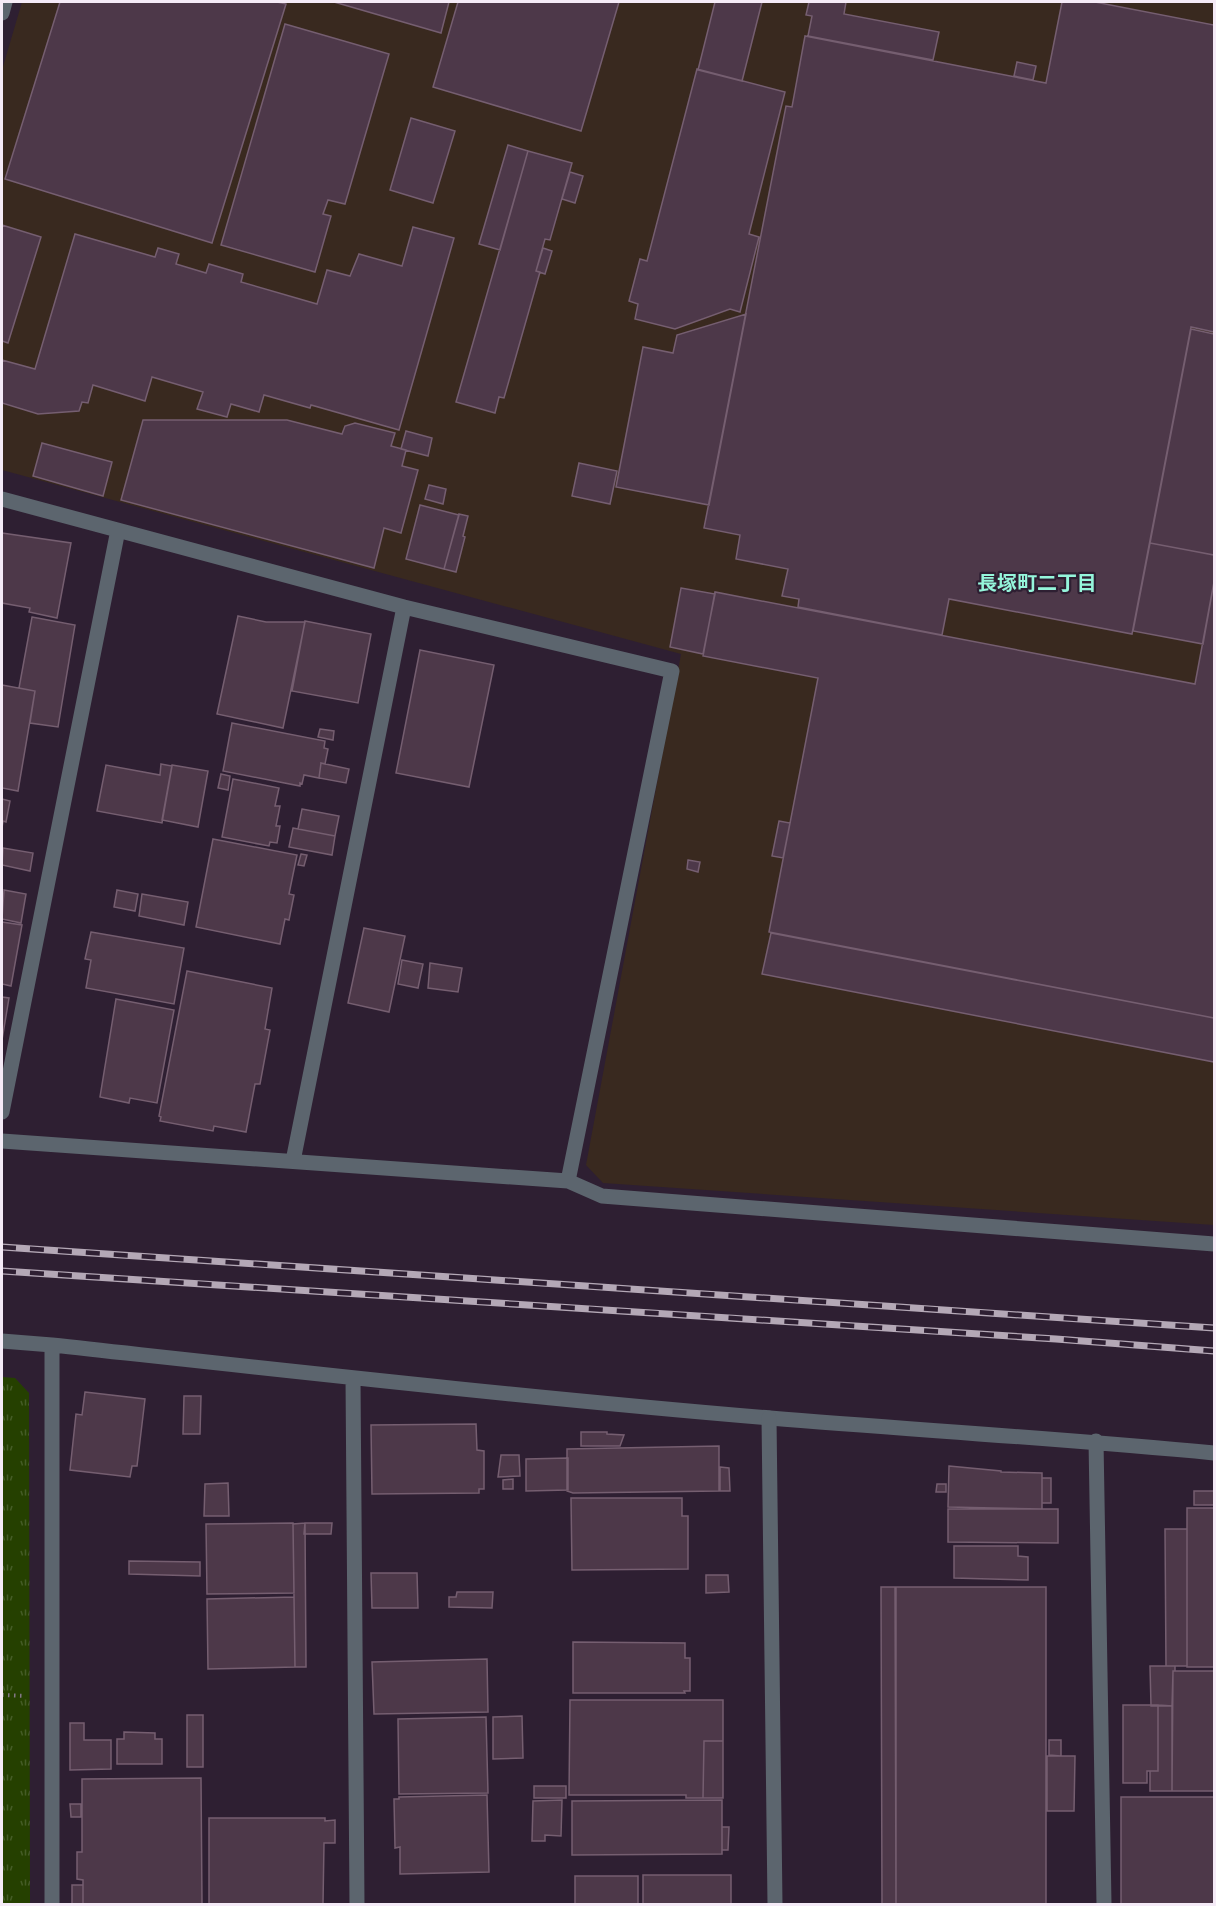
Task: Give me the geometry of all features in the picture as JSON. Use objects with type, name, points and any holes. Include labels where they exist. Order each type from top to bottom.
[{"type":"street","points":[[2,13],[5,2]]},
{"type":"street","points":[[2,499],[404,607],[672,671],[567,1181]]},
{"type":"street","points":[[2,1112],[118,530]]},
{"type":"street","points":[[293,1161],[404,607]]},
{"type":"street","points":[[2,1141],[567,1181],[602,1197],[1215,1244]]},
{"type":"street","points":[[2,1341],[769,1418],[1215,1453]]},
{"type":"street","points":[[52,1345],[52,1905]]},
{"type":"street","points":[[353,1378],[357,1905]]},
{"type":"street","points":[[769,1418],[775,1905]]},
{"type":"street","points":[[1096,1442],[1104,1905]]},
{"type":"shaded area","points":[[22,2],[1214,2],[1214,1225],[603,1183],[586,1165],[681,654],[2,470],[2,70]]},
{"type":"green space","points":[[2,1377],[15,1378],[29,1393],[30,1904],[2,1904]]},
{"type":"building","points":[[60,2],[277,2],[286,4],[212,243],[5,179]]},
{"type":"building","points":[[334,2],[449,2],[441,33]]},
{"type":"building","points":[[458,2],[619,2],[581,131],[433,87]]},
{"type":"building","points":[[715,2],[762,2],[742,81],[698,70]]},
{"type":"building","points":[[809,2],[846,2],[844,14],[939,32],[933,60],[808,36],[812,16],[806,15]]},
{"type":"building","points":[[1062,2],[1095,2],[1214,25],[1214,332],[1191,327],[1132,634],[949,599],[942,635],[798,607],[799,599],[782,596],[788,569],[736,559],[740,535],[704,528],[786,106],[792,107],[805,36],[1046,83]]},
{"type":"building","points":[[285,24],[389,54],[345,204],[328,200],[323,214],[331,216],[315,272],[221,245]]},
{"type":"building","points":[[1017,62],[1036,66],[1033,80],[1014,76]]},
{"type":"building","points":[[697,69],[785,92],[749,234],[759,237],[740,312],[730,309],[675,329],[635,319],[638,304],[629,301],[640,259],[647,261]]},
{"type":"building","points":[[411,118],[455,131],[433,203],[390,190]]},
{"type":"building","points":[[508,145],[528,151],[500,250],[479,244]]},
{"type":"building","points":[[528,151],[572,163],[550,240],[545,239],[536,271],[540,272],[504,398],[499,397],[495,413],[456,402]]},
{"type":"building","points":[[570,172],[583,176],[575,203],[562,199]]},
{"type":"building","points":[[2,225],[41,237],[8,343],[2,341]]},
{"type":"building","points":[[413,227],[454,238],[399,430],[311,405],[310,408],[264,395],[259,412],[231,404],[227,417],[197,409],[203,392],[152,377],[145,401],[93,385],[88,403],[82,402],[79,411],[38,414],[2,403],[2,360],[35,369],[75,234],[155,257],[158,248],[179,254],[176,264],[206,273],[209,264],[243,274],[241,282],[317,304],[327,270],[350,276],[359,254],[402,266]]},
{"type":"building","points":[[543,248],[552,251],[545,274],[536,271]]},
{"type":"building","points":[[746,314],[709,505],[616,487],[643,347],[673,353],[677,335]]},
{"type":"building","points":[[1191,329],[1214,334],[1214,555],[1150,543]]},
{"type":"building","points":[[143,420],[287,420],[342,434],[345,426],[355,423],[395,433],[391,446],[406,450],[402,466],[418,470],[401,533],[384,528],[374,568],[121,500]]},
{"type":"building","points":[[406,431],[432,438],[428,456],[401,449]]},
{"type":"building","points":[[42,443],[112,462],[103,496],[33,476]]},
{"type":"building","points":[[579,463],[617,471],[610,504],[572,496]]},
{"type":"building","points":[[429,485],[446,489],[443,504],[425,499]]},
{"type":"building","points":[[420,505],[459,515],[444,569],[406,559]]},
{"type":"building","points":[[459,514],[468,516],[456,572],[444,569]]},
{"type":"building","points":[[2,533],[71,543],[57,618],[29,612],[30,608],[2,603]]},
{"type":"building","points":[[1150,543],[1214,555],[1214,582],[1203,644],[1133,631]]},
{"type":"building","points":[[1214,582],[1214,1018],[769,932],[818,678],[703,656],[715,592],[1195,684]]},
{"type":"building","points":[[681,588],[715,594],[703,654],[670,647]]},
{"type":"building","points":[[238,616],[266,622],[305,622],[283,728],[217,714]]},
{"type":"building","points":[[32,617],[75,625],[58,727],[30,723],[35,691],[19,688]]},
{"type":"building","points":[[305,621],[371,634],[358,703],[292,691]]},
{"type":"building","points":[[420,650],[494,665],[469,787],[396,773]]},
{"type":"building","points":[[2,685],[35,691],[18,791],[2,788]]},
{"type":"building","points":[[232,723],[325,741],[324,748],[328,749],[325,764],[321,763],[319,778],[304,775],[300,786],[223,771]]},
{"type":"building","points":[[320,729],[334,731],[333,740],[318,737]]},
{"type":"building","points":[[321,763],[349,769],[346,783],[319,778]]},
{"type":"building","points":[[161,764],[172,766],[162,823],[97,811],[106,765],[160,775]]},
{"type":"building","points":[[172,765],[208,771],[198,827],[162,820]]},
{"type":"building","points":[[221,774],[230,776],[228,790],[218,788]]},
{"type":"building","points":[[233,779],[279,788],[275,806],[280,806],[276,826],[280,826],[277,843],[270,842],[269,846],[222,837]]},
{"type":"building","points":[[2,799],[10,801],[6,822],[3,821],[2,828]]},
{"type":"building","points":[[302,809],[339,816],[335,836],[298,829]]},
{"type":"building","points":[[779,821],[790,823],[783,858],[772,856]]},
{"type":"building","points":[[293,828],[335,836],[332,855],[289,847]]},
{"type":"building","points":[[213,839],[297,855],[289,894],[294,895],[289,920],[285,919],[280,944],[196,927]]},
{"type":"building","points":[[3,848],[33,853],[30,871],[2,865]]},
{"type":"building","points":[[301,854],[307,855],[304,866],[298,865]]},
{"type":"building","points":[[688,860],[700,862],[698,872],[687,869]]},
{"type":"building","points":[[4,890],[26,894],[21,923],[2,919]]},
{"type":"building","points":[[117,890],[138,894],[135,911],[114,907]]},
{"type":"building","points":[[142,894],[188,902],[184,925],[139,916]]},
{"type":"building","points":[[2,922],[22,925],[11,986],[2,984]]},
{"type":"building","points":[[364,928],[405,936],[389,1012],[348,1003]]},
{"type":"building","points":[[91,932],[184,948],[174,1004],[86,988],[91,960],[85,959]]},
{"type":"building","points":[[771,933],[1214,1018],[1214,1062],[762,974]]},
{"type":"building","points":[[402,960],[423,964],[418,988],[398,984]]},
{"type":"building","points":[[430,963],[462,968],[458,992],[428,988]]},
{"type":"building","points":[[187,971],[272,988],[265,1029],[270,1030],[260,1084],[255,1084],[246,1132],[214,1126],[213,1131],[160,1121],[159,1116]]},
{"type":"building","points":[[2,997],[9,998],[2,1040]]},
{"type":"building","points":[[116,999],[174,1010],[157,1103],[130,1098],[129,1103],[100,1097]]},
{"type":"building","points":[[85,1392],[145,1399],[137,1466],[132,1466],[130,1477],[70,1470],[76,1414],[82,1415]]},
{"type":"building","points":[[184,1396],[201,1396],[200,1434],[183,1434]]},
{"type":"building","points":[[476,1424],[477,1450],[484,1451],[484,1489],[479,1489],[479,1493],[372,1494],[371,1425]]},
{"type":"building","points":[[581,1432],[607,1432],[607,1434],[624,1435],[620,1446],[581,1446]]},
{"type":"building","points":[[719,1446],[719,1491],[573,1493],[567,1491],[567,1449]]},
{"type":"building","points":[[501,1455],[519,1455],[520,1476],[498,1477]]},
{"type":"building","points":[[568,1458],[568,1490],[526,1491],[526,1459]]},
{"type":"building","points":[[949,1466],[1001,1472],[1042,1473],[1042,1509],[948,1507]]},
{"type":"building","points":[[720,1467],[729,1468],[730,1491],[720,1491]]},
{"type":"building","points":[[1042,1478],[1051,1478],[1051,1503],[1042,1503]]},
{"type":"building","points":[[513,1479],[513,1489],[503,1489],[503,1480]]},
{"type":"building","points":[[228,1483],[229,1516],[204,1516],[205,1484]]},
{"type":"building","points":[[937,1484],[946,1484],[946,1492],[936,1492]]},
{"type":"building","points":[[1194,1491],[1214,1491],[1214,1505],[1194,1505]]},
{"type":"building","points":[[571,1498],[682,1498],[682,1516],[688,1516],[688,1569],[572,1570]]},
{"type":"building","points":[[1187,1508],[1214,1508],[1214,1667],[1187,1667]]},
{"type":"building","points":[[948,1509],[1058,1509],[1058,1543],[948,1542]]},
{"type":"building","points":[[293,1523],[294,1593],[207,1594],[206,1524]]},
{"type":"building","points":[[305,1523],[332,1523],[331,1534],[304,1534]]},
{"type":"building","points":[[305,1523],[306,1667],[295,1667],[293,1524]]},
{"type":"building","points":[[1165,1529],[1187,1529],[1187,1666],[1166,1666]]},
{"type":"building","points":[[954,1546],[1018,1546],[1018,1556],[1028,1557],[1028,1580],[954,1578]]},
{"type":"building","points":[[129,1561],[200,1562],[200,1576],[129,1574]]},
{"type":"building","points":[[371,1573],[417,1573],[418,1608],[372,1608]]},
{"type":"building","points":[[706,1575],[728,1575],[729,1592],[706,1593]]},
{"type":"building","points":[[881,1587],[895,1587],[896,1904],[882,1904]]},
{"type":"building","points":[[896,1587],[1046,1587],[1046,1904],[896,1904]]},
{"type":"building","points":[[457,1592],[493,1592],[492,1608],[449,1607],[449,1597],[456,1597]]},
{"type":"building","points":[[294,1597],[295,1667],[208,1669],[207,1599]]},
{"type":"building","points":[[573,1642],[685,1643],[685,1658],[690,1658],[690,1691],[684,1691],[685,1693],[573,1693]]},
{"type":"building","points":[[487,1659],[488,1712],[374,1714],[372,1662]]},
{"type":"building","points":[[1150,1666],[1175,1666],[1172,1706],[1151,1706]]},
{"type":"building","points":[[1173,1671],[1214,1671],[1214,1791],[1172,1791]]},
{"type":"building","points":[[570,1700],[723,1700],[723,1741],[704,1741],[703,1798],[686,1798],[686,1795],[569,1795]]},
{"type":"building","points":[[1123,1705],[1158,1705],[1158,1771],[1147,1771],[1147,1783],[1123,1783]]},
{"type":"building","points":[[1158,1705],[1172,1706],[1172,1791],[1150,1791],[1150,1771],[1158,1771]]},
{"type":"building","points":[[187,1715],[203,1715],[203,1767],[187,1767]]},
{"type":"building","points":[[522,1716],[523,1758],[493,1759],[493,1717]]},
{"type":"building","points":[[486,1717],[488,1793],[399,1794],[398,1719]]},
{"type":"building","points":[[70,1723],[84,1723],[84,1740],[111,1740],[111,1769],[70,1770]]},
{"type":"building","points":[[124,1732],[155,1733],[155,1739],[162,1739],[162,1764],[117,1764],[117,1739],[124,1739]]},
{"type":"building","points":[[1049,1740],[1061,1740],[1061,1756],[1049,1755]]},
{"type":"building","points":[[704,1741],[723,1741],[723,1798],[703,1798]]},
{"type":"building","points":[[1047,1756],[1075,1756],[1074,1811],[1047,1811]]},
{"type":"building","points":[[201,1778],[202,1904],[83,1904],[83,1880],[77,1879],[77,1852],[82,1852],[82,1779]]},
{"type":"building","points":[[534,1786],[566,1786],[566,1798],[534,1798]]},
{"type":"building","points":[[487,1795],[489,1872],[400,1874],[400,1847],[395,1848],[394,1799]]},
{"type":"building","points":[[1121,1797],[1214,1797],[1214,1904],[1121,1904]]},
{"type":"building","points":[[562,1800],[561,1836],[545,1835],[545,1841],[532,1841],[533,1801]]},
{"type":"building","points":[[722,1800],[722,1854],[572,1855],[572,1801]]},
{"type":"building","points":[[70,1804],[81,1804],[81,1817],[71,1817]]},
{"type":"building","points":[[209,1818],[325,1818],[325,1821],[335,1820],[335,1843],[324,1843],[323,1904],[209,1904]]},
{"type":"building","points":[[722,1827],[729,1827],[728,1850],[722,1850]]},
{"type":"building","points":[[643,1875],[731,1875],[731,1904],[643,1904]]},
{"type":"building","points":[[575,1876],[638,1876],[638,1904],[575,1904]]},
{"type":"building","points":[[72,1885],[83,1885],[83,1904],[72,1904]]},
{"type":"railway","points":[[2,1247],[1214,1328]]},
{"type":"railway","points":[[2,1271],[1214,1351]]},
{"type":"district","name":"長塚町二丁目","points":[[1037,583]]}]
